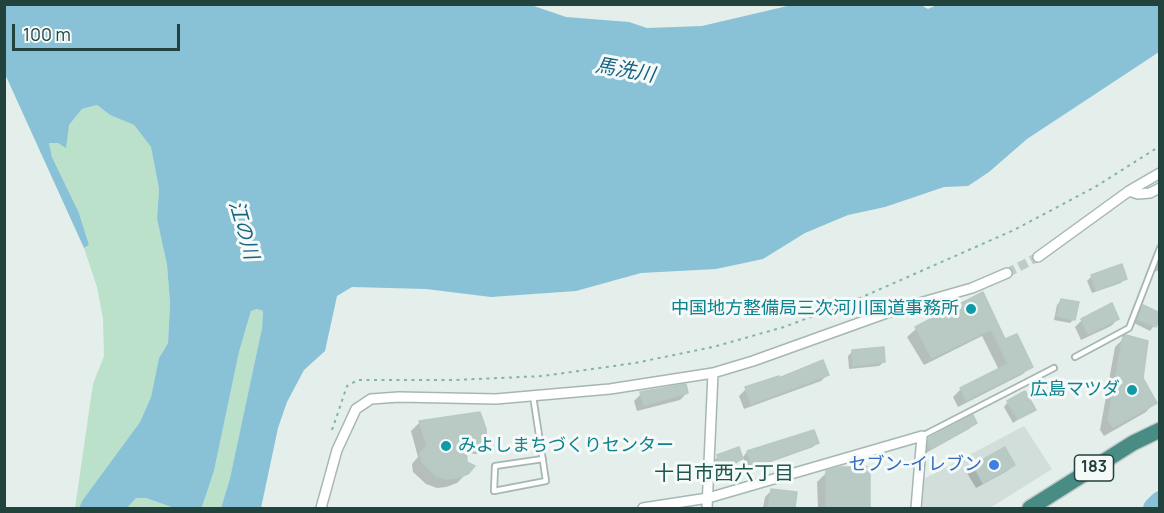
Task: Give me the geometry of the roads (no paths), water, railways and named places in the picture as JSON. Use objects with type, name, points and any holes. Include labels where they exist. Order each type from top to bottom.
[{"type":"highway","name":"183","points":[[1030,508],[1133,443],[1160,430]]},
{"type":"street","points":[[1038,257],[1129,191],[1160,173]]},
{"type":"street","points":[[1129,191],[1137,194],[1150,193],[1160,188]]},
{"type":"street","points":[[321,508],[338,450],[356,409],[371,399],[399,397],[496,399],[610,388],[712,373],[753,361],[895,310],[972,288],[1007,273]]},
{"type":"street","points":[[707,508],[712,373]]},
{"type":"street","points":[[643,508],[708,498],[922,436],[916,508]]},
{"type":"lane","points":[[1075,357],[1129,328],[1160,248]]},
{"type":"lane","points":[[922,436],[1054,368]]},
{"type":"lane","points":[[533,396],[543,459],[546,481],[494,491],[495,466],[543,459]]},
{"type":"water","points":[[528,4],[566,17],[629,22],[647,28],[702,26],[796,4],[919,4],[928,9],[939,4],[1159,5],[1159,52],[1027,139],[989,172],[968,186],[944,187],[885,207],[848,215],[805,233],[763,259],[716,269],[641,273],[576,291],[491,297],[426,289],[352,287],[337,296],[325,351],[304,370],[287,402],[278,428],[261,508],[221,508],[230,478],[262,328],[263,311],[257,309],[251,311],[239,352],[214,471],[202,507],[174,508],[146,498],[136,498],[127,508],[79,508],[140,422],[151,397],[159,358],[168,343],[170,303],[167,265],[157,219],[159,189],[151,147],[134,125],[110,115],[97,105],[82,109],[69,125],[66,148],[58,143],[49,143],[52,157],[79,213],[89,245],[84,248],[5,74],[5,5]]},
{"type":"waterway","points":[[1153,508],[1160,501]]},
{"type":"tunnel","points":[[1007,273],[1038,257]]},
{"type":"place","name":"中国地方整備局三次河川国道事務所","points":[[971,309]]},
{"type":"place","name":"広島マツダ","points":[[1132,390]]},
{"type":"place","name":"みよしまちづくりセンター","points":[[446,446]]},
{"type":"place","name":"セブン-イレブン","points":[[994,465]]},
{"type":"district","name":"十日市西六丁目","points":[[724,474]]},
{"type":"water label","name":"馬洗川","points":[[625,71]]},
{"type":"water label","name":"江の川","points":[[243,230]]}]
